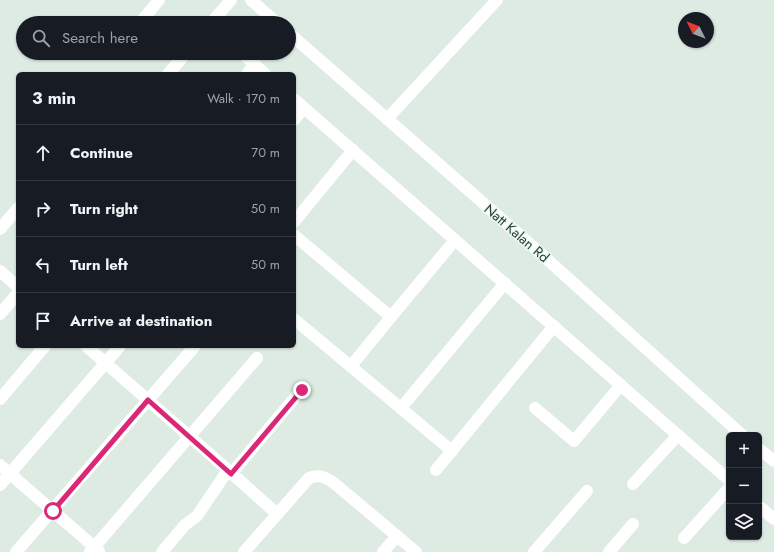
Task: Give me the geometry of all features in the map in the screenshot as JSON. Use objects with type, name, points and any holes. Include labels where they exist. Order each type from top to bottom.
[{"type":"street","points":[[146,16],[159,0]]},
{"type":"street","points":[[218,16],[231,0]]},
{"type":"street","points":[[251,0],[269,16]]},
{"type":"street","points":[[387,119],[497,0]]},
{"type":"street","name":"Natt Kalan Rd","points":[[296,39],[539,252],[739,432]]},
{"type":"street","points":[[170,72],[180,60]]},
{"type":"street","points":[[250,60],[264,72]]},
{"type":"street","points":[[248,72],[254,64]]},
{"type":"street","points":[[296,101],[726,477]]},
{"type":"street","points":[[296,118],[304,108]]},
{"type":"street","points":[[296,220],[353,150]]},
{"type":"street","points":[[0,230],[16,210]]},
{"type":"street","points":[[296,237],[390,317]]},
{"type":"street","points":[[351,366],[455,240]]},
{"type":"street","points":[[0,272],[16,285]]},
{"type":"street","points":[[401,408],[505,284]]},
{"type":"street","points":[[0,314],[16,296]]},
{"type":"street","points":[[296,321],[452,451]]},
{"type":"street","points":[[436,470],[554,326]]},
{"type":"street","points":[[0,399],[43,348]]},
{"type":"street","points":[[88,348],[278,514]]},
{"type":"street","points":[[0,485],[118,348]]},
{"type":"street","points":[[16,552],[193,348]]},
{"type":"street","points":[[0,465],[95,550],[189,436],[257,358]]},
{"type":"street","points":[[535,408],[574,441],[621,385]]},
{"type":"street","points":[[162,552],[185,525],[197,516],[229,472],[302,390]]},
{"type":"street","points":[[633,484],[678,435]]},
{"type":"street","points":[[762,451],[774,461]]},
{"type":"street","points":[[244,552],[309,478],[317,475],[326,477],[334,483],[416,552]]},
{"type":"street","points":[[534,552],[587,491]]},
{"type":"street","points":[[684,538],[726,491]]},
{"type":"street","points":[[762,509],[774,519]]},
{"type":"street","points":[[609,552],[633,524]]},
{"type":"street","points":[[383,552],[397,536]]},
{"type":"route","points":[[53,511],[148,400],[231,474],[302,390]]}]
